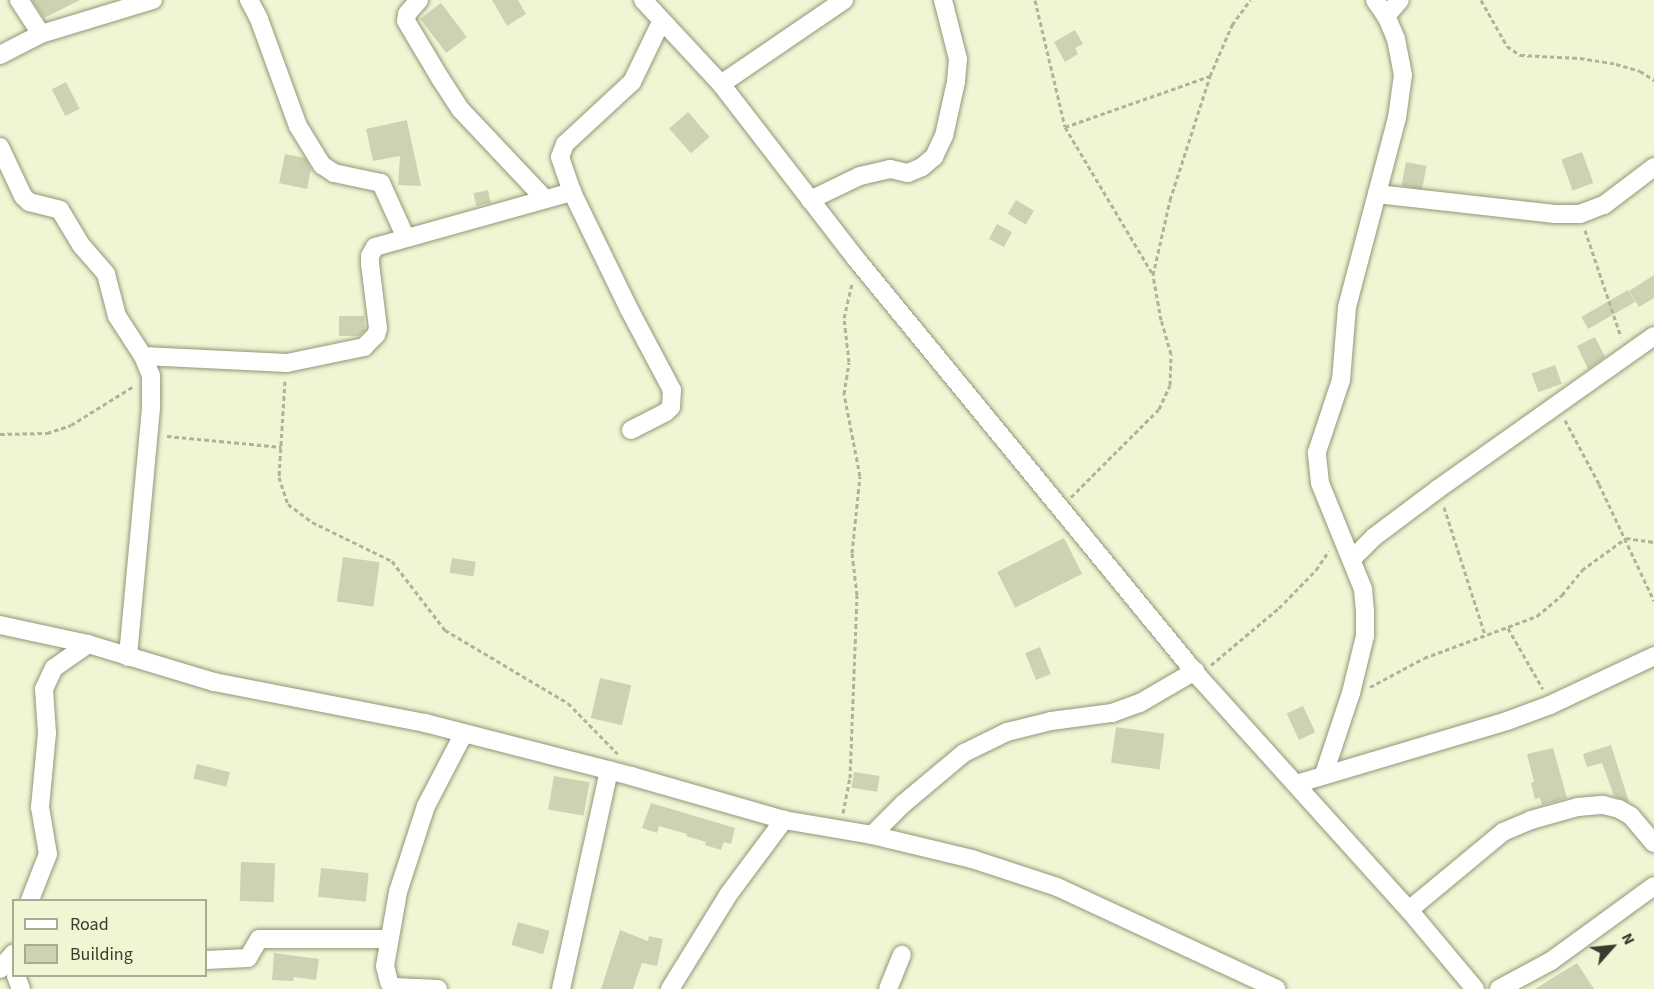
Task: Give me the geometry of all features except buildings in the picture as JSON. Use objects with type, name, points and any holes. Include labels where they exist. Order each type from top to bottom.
[{"type":"street","points":[[19,0],[40,34]]},
{"type":"street","points":[[0,55],[40,34],[153,0]]},
{"type":"street","points":[[249,0],[259,20],[298,126],[322,165],[334,173],[381,183],[386,188],[406,238]]},
{"type":"street","points":[[419,0],[407,14],[406,21],[440,78],[461,110],[545,199]]},
{"type":"street","points":[[642,0],[721,84],[857,260],[1197,674],[1409,910],[1475,989]]},
{"type":"street","points":[[721,84],[844,0]]},
{"type":"street","points":[[810,200],[860,176],[890,169],[908,173],[922,167],[934,157],[944,136],[956,82],[958,59],[943,0]]},
{"type":"street","points":[[1324,774],[1351,693],[1365,636],[1365,612],[1363,589],[1320,483],[1317,452],[1341,380],[1347,307],[1397,118],[1403,75],[1396,39],[1386,16],[1375,0]]},
{"type":"street","points":[[1386,16],[1400,0]]},
{"type":"street","points":[[631,430],[666,412],[671,407],[672,390],[629,309],[572,192],[561,163],[561,150],[632,82],[661,22]]},
{"type":"street","points":[[0,147],[23,196],[32,203],[60,210],[81,245],[106,274],[117,316],[143,356],[151,376],[151,408],[128,657]]},
{"type":"street","points":[[1377,194],[1554,214],[1580,214],[1604,206],[1654,167]]},
{"type":"street","points":[[143,356],[287,363],[358,350],[371,343],[378,328],[370,256],[375,247],[572,192]]},
{"type":"street","points":[[1352,559],[1374,537],[1438,489],[1627,357],[1651,345]]},
{"type":"street","points":[[0,625],[88,644],[213,682],[425,723],[609,770],[784,820],[872,835],[972,859],[1057,887],[1277,989]]},
{"type":"street","points":[[30,899],[48,854],[40,807],[47,733],[44,689],[54,668],[88,644]]},
{"type":"street","points":[[1296,784],[1508,722],[1550,705],[1654,656]]},
{"type":"street","points":[[872,835],[903,804],[964,753],[1007,732],[1051,721],[1112,713],[1148,699],[1197,674]]},
{"type":"street","points":[[438,989],[394,988],[389,982],[385,966],[398,892],[426,806],[464,733]]},
{"type":"street","points":[[561,989],[609,770]]},
{"type":"street","points":[[1409,910],[1503,832],[1531,820],[1578,807],[1604,805],[1619,809],[1631,816],[1654,843]]},
{"type":"street","points":[[670,989],[728,895],[784,820]]},
{"type":"street","points":[[1498,989],[1551,961],[1654,886]]},
{"type":"street","points":[[207,960],[248,957],[259,939],[389,939]]},
{"type":"street","points":[[888,989],[902,955]]},
{"type":"path","points":[[1035,0],[1065,128],[1153,275],[1161,320],[1171,354],[1170,385],[1159,409],[1059,508]]},
{"type":"path","points":[[1153,275],[1170,200],[1210,76],[1232,25],[1250,0]]},
{"type":"path","points":[[1481,0],[1507,46],[1520,55],[1580,58],[1616,64],[1640,71],[1654,80]]},
{"type":"path","points":[[1065,128],[1210,76]]},
{"type":"path","points":[[1580,214],[1627,357]]},
{"type":"path","points":[[840,829],[850,778],[856,595],[852,553],[860,476],[857,452],[845,409],[844,394],[849,362],[844,318],[857,260]]},
{"type":"path","points":[[287,363],[280,486],[288,504],[312,522],[392,561],[445,630],[568,703],[641,780]]},
{"type":"path","points":[[0,434],[47,433],[70,425],[151,376]]},
{"type":"path","points":[[1557,406],[1626,538],[1654,601]]},
{"type":"path","points":[[147,434],[281,447]]},
{"type":"path","points":[[1438,489],[1485,635]]},
{"type":"path","points":[[1197,674],[1279,608],[1316,570],[1340,535]]},
{"type":"path","points":[[1351,693],[1374,685],[1424,658],[1537,615],[1553,605],[1582,570],[1626,538],[1654,542]]},
{"type":"path","points":[[1508,627],[1540,681],[1550,705]]}]
